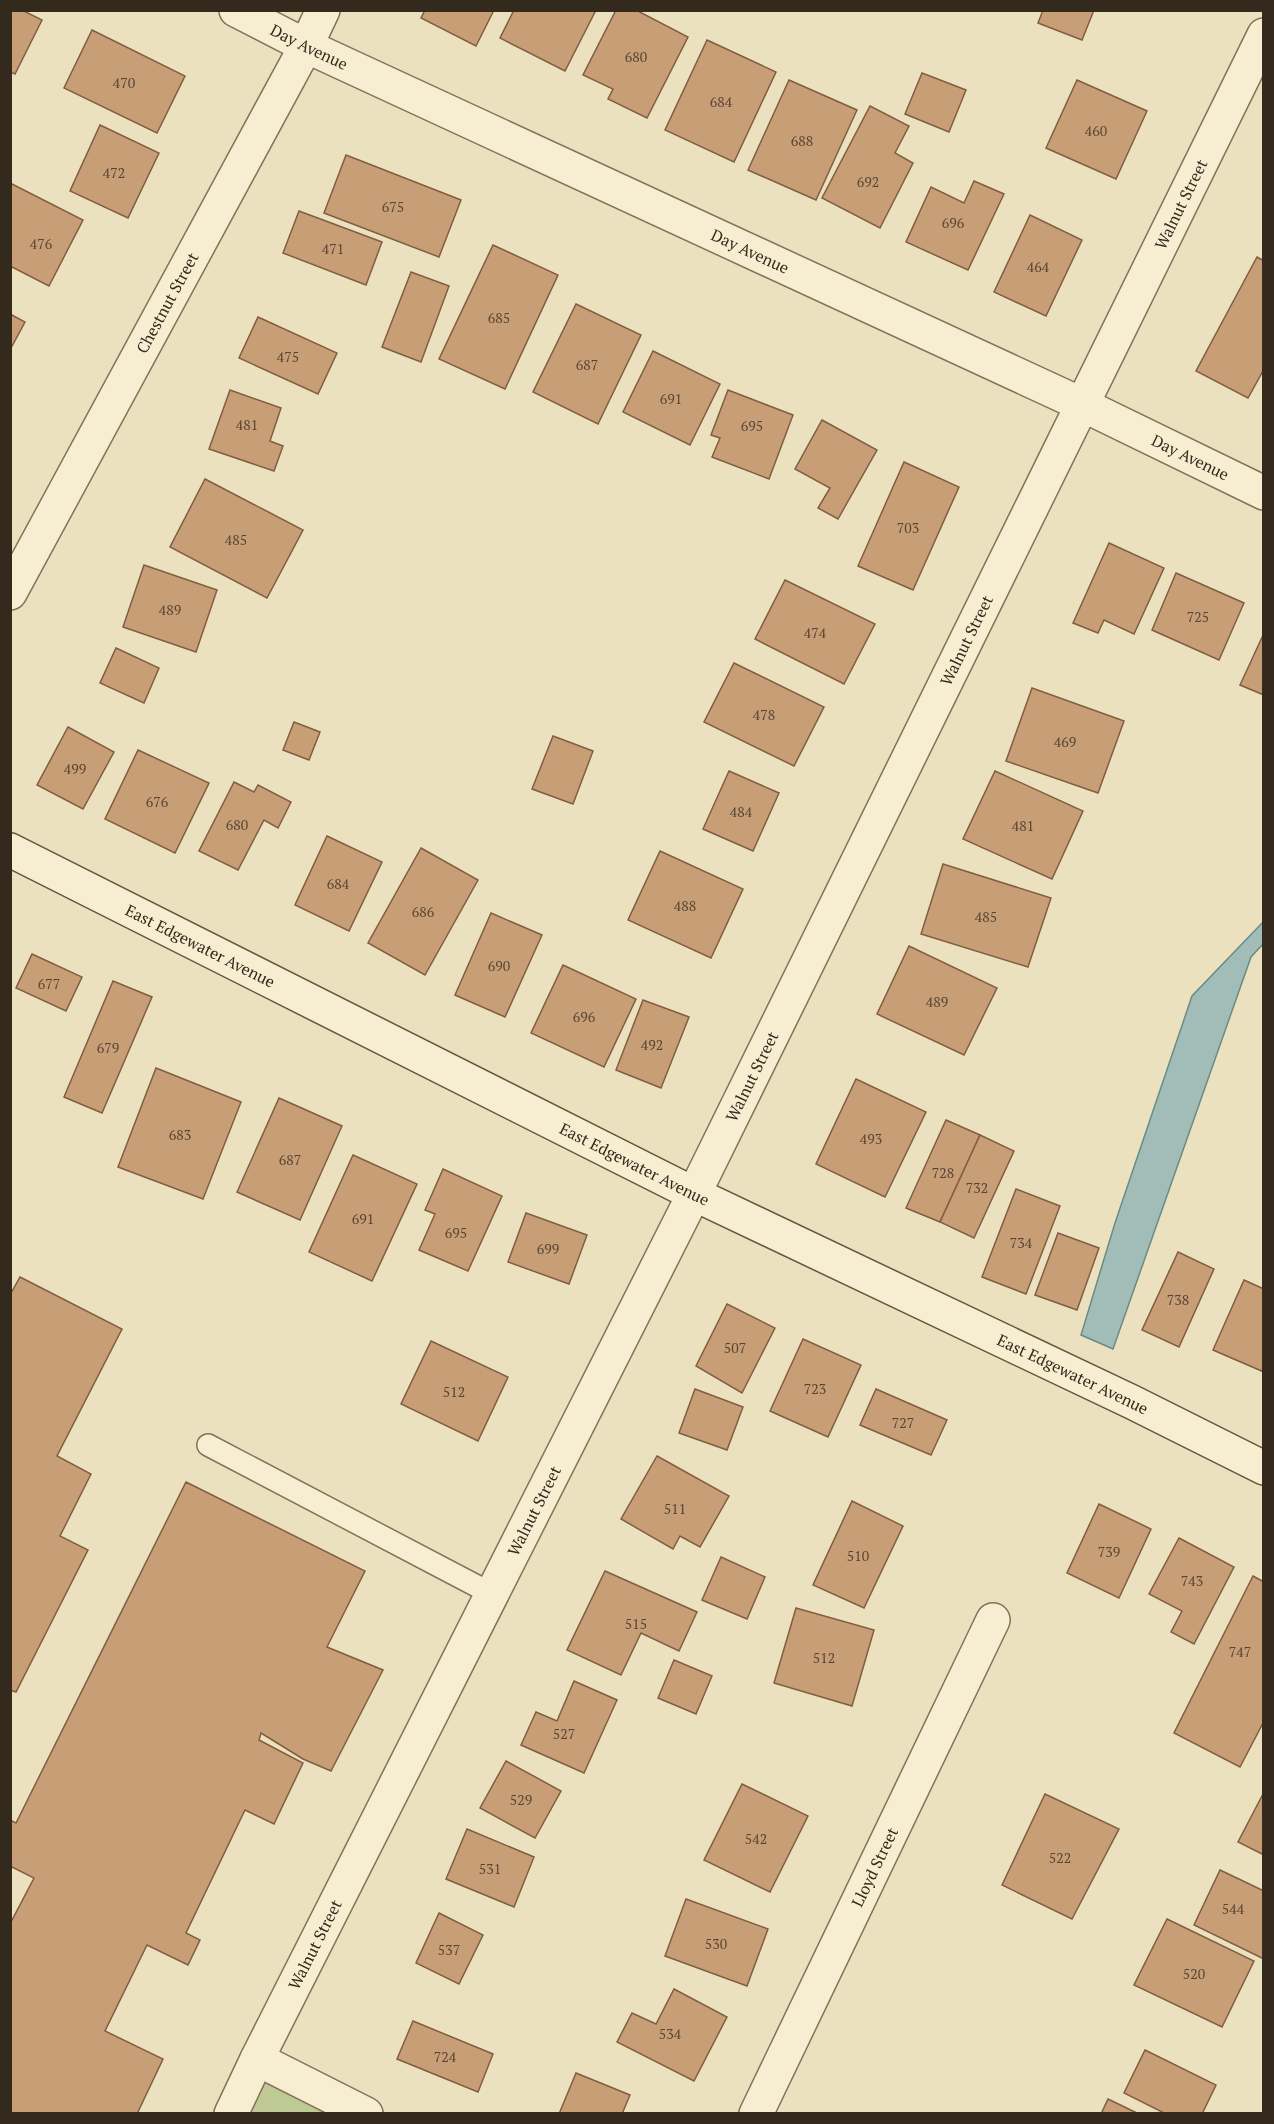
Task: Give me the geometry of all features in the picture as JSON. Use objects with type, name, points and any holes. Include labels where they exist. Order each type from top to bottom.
[{"type":"street","name":"Day Avenue","points":[[236,10],[306,46],[1081,404],[1263,493]]},
{"type":"street","name":"Chestnut Street","points":[[10,593],[306,46],[323,10]]},
{"type":"street","name":"Walnut Street","points":[[231,2114],[256,2059],[694,1194],[1263,36]]},
{"type":"street","name":"East Edgewater Avenue","points":[[10,850],[694,1194],[1132,1402],[1263,1468]]},
{"type":"street","name":"Lloyd Street","points":[[756,2114],[993,1620]]},
{"type":"street","points":[[256,2059],[366,2114]]},
{"type":"lane","points":[[208,1445],[492,1594]]},
{"type":"green space","points":[[257,2059],[370,2114],[230,2114]]},
{"type":"water","points":[[1263,922],[1263,944],[1251,957],[1113,1349],[1081,1335],[1115,1223],[1192,996]]},
{"type":"building","points":[[10,10],[22,10],[42,20],[15,74],[10,72]]},
{"type":"building","points":[[425,10],[494,10],[476,46],[421,18]]},
{"type":"building","points":[[514,10],[596,10],[565,71],[500,38]]},
{"type":"building","points":[[616,10],[636,10],[688,37],[647,118],[608,99],[613,89],[583,75]]},
{"type":"building","points":[[1043,10],[1094,10],[1082,40],[1038,23]]},
{"type":"building","points":[[92,30],[185,76],[157,133],[64,88]]},
{"type":"building","points":[[707,40],[776,72],[734,162],[665,130]]},
{"type":"building","points":[[922,73],[966,90],[949,132],[905,114]]},
{"type":"building","points":[[789,80],[857,110],[816,200],[748,170]]},
{"type":"building","points":[[1077,80],[1147,111],[1116,179],[1046,148]]},
{"type":"building","points":[[870,106],[909,126],[895,153],[913,163],[880,228],[822,198]]},
{"type":"building","points":[[100,125],[159,153],[128,218],[70,191]]},
{"type":"building","points":[[346,155],[461,200],[439,257],[324,213]]},
{"type":"building","points":[[974,181],[1004,194],[968,270],[906,242],[931,187],[964,203]]},
{"type":"building","points":[[10,183],[83,220],[49,286],[10,266]]},
{"type":"building","points":[[299,211],[382,242],[366,285],[283,253]]},
{"type":"building","points":[[1030,215],[1082,240],[1046,316],[994,292]]},
{"type":"building","points":[[493,245],[558,275],[505,389],[439,359]]},
{"type":"building","points":[[1257,257],[1264,261],[1264,369],[1248,398],[1196,371]]},
{"type":"building","points":[[411,272],[449,286],[421,362],[382,347]]},
{"type":"building","points":[[576,304],[641,335],[598,424],[533,392]]},
{"type":"building","points":[[10,314],[25,322],[10,350]]},
{"type":"building","points":[[258,317],[337,353],[318,394],[239,358]]},
{"type":"building","points":[[653,351],[720,384],[690,445],[623,412]]},
{"type":"building","points":[[230,390],[281,408],[270,441],[283,446],[274,471],[209,449]]},
{"type":"building","points":[[728,390],[793,415],[769,479],[712,457],[720,438],[711,435]]},
{"type":"building","points":[[822,420],[877,450],[838,519],[818,508],[830,488],[795,469]]},
{"type":"building","points":[[904,462],[959,487],[913,590],[858,566]]},
{"type":"building","points":[[205,479],[303,530],[267,598],[170,547]]},
{"type":"building","points":[[1109,543],[1164,568],[1134,634],[1104,620],[1098,633],[1073,623]]},
{"type":"building","points":[[144,565],[217,590],[196,652],[123,627]]},
{"type":"building","points":[[1176,573],[1244,603],[1219,660],[1152,630]]},
{"type":"building","points":[[785,580],[875,624],[844,684],[755,639]]},
{"type":"building","points":[[1264,633],[1264,695],[1240,685]]},
{"type":"building","points":[[116,648],[159,668],[144,703],[100,683]]},
{"type":"building","points":[[734,663],[824,707],[794,766],[704,722]]},
{"type":"building","points":[[1032,688],[1124,721],[1098,793],[1006,761]]},
{"type":"building","points":[[294,722],[320,732],[309,760],[283,750]]},
{"type":"building","points":[[68,727],[114,752],[83,809],[37,785]]},
{"type":"building","points":[[553,736],[593,751],[573,804],[532,789]]},
{"type":"building","points":[[138,750],[209,783],[175,853],[105,819]]},
{"type":"building","points":[[729,771],[779,793],[753,851],[703,829]]},
{"type":"building","points":[[995,771],[1083,811],[1052,879],[963,839]]},
{"type":"building","points":[[234,782],[254,792],[258,785],[291,802],[278,828],[264,820],[238,870],[199,851]]},
{"type":"building","points":[[327,836],[382,862],[349,931],[295,905]]},
{"type":"building","points":[[421,848],[478,880],[425,975],[368,943]]},
{"type":"building","points":[[660,851],[743,889],[711,958],[628,920]]},
{"type":"building","points":[[943,864],[1051,898],[1028,967],[921,934]]},
{"type":"building","points":[[491,913],[542,935],[505,1017],[455,995]]},
{"type":"building","points":[[909,946],[997,988],[964,1055],[877,1014]]},
{"type":"building","points":[[32,954],[82,977],[66,1011],[16,988]]},
{"type":"building","points":[[563,965],[636,999],[604,1067],[531,1033]]},
{"type":"building","points":[[113,981],[152,997],[102,1113],[64,1097]]},
{"type":"building","points":[[643,1000],[689,1017],[661,1088],[616,1070]]},
{"type":"building","points":[[156,1068],[241,1102],[203,1199],[118,1167]]},
{"type":"building","points":[[856,1079],[926,1112],[885,1197],[816,1164]]},
{"type":"building","points":[[279,1098],[342,1126],[300,1220],[237,1192]]},
{"type":"building","points":[[946,1120],[980,1135],[940,1222],[906,1208]]},
{"type":"building","points":[[980,1135],[1014,1151],[974,1238],[940,1222]]},
{"type":"building","points":[[353,1155],[417,1184],[372,1281],[309,1252]]},
{"type":"building","points":[[443,1169],[502,1196],[468,1271],[419,1250],[435,1214],[425,1210]]},
{"type":"building","points":[[1016,1189],[1060,1206],[1026,1294],[982,1277]]},
{"type":"building","points":[[526,1213],[587,1235],[569,1284],[508,1262]]},
{"type":"building","points":[[1058,1233],[1099,1248],[1077,1310],[1035,1295]]},
{"type":"building","points":[[1178,1252],[1214,1269],[1179,1347],[1142,1330]]},
{"type":"building","points":[[20,1277],[122,1329],[57,1456],[91,1474],[60,1536],[88,1550],[16,1692],[10,1690],[10,1295]]},
{"type":"building","points":[[1244,1280],[1264,1289],[1264,1372],[1213,1350]]},
{"type":"building","points":[[727,1304],[775,1328],[742,1393],[696,1366]]},
{"type":"building","points":[[803,1339],[861,1365],[828,1437],[770,1411]]},
{"type":"building","points":[[431,1341],[508,1377],[478,1441],[401,1404]]},
{"type":"building","points":[[695,1389],[743,1407],[727,1450],[679,1433]]},
{"type":"building","points":[[876,1389],[947,1420],[931,1455],[860,1425]]},
{"type":"building","points":[[657,1456],[729,1496],[700,1547],[680,1536],[673,1549],[621,1519]]},
{"type":"building","points":[[186,1482],[365,1571],[327,1647],[383,1670],[331,1771],[303,1759],[261,1733],[259,1740],[303,1763],[274,1824],[245,1810],[186,1933],[200,1940],[188,1965],[147,1945],[105,2031],[163,2059],[137,2114],[10,2114],[10,1924],[34,1878],[10,1866],[10,1820],[16,1823]]},
{"type":"building","points":[[852,1501],[903,1526],[864,1608],[813,1585]]},
{"type":"building","points":[[1099,1504],[1151,1529],[1119,1598],[1067,1573]]},
{"type":"building","points":[[1179,1538],[1234,1567],[1194,1644],[1171,1632],[1182,1611],[1149,1594]]},
{"type":"building","points":[[721,1557],[765,1577],[747,1619],[702,1600]]},
{"type":"building","points":[[605,1571],[697,1612],[679,1651],[641,1633],[621,1675],[567,1650]]},
{"type":"building","points":[[1253,1576],[1264,1582],[1264,1721],[1240,1767],[1174,1733]]},
{"type":"building","points":[[796,1608],[874,1630],[852,1706],[774,1683]]},
{"type":"building","points":[[674,1660],[712,1676],[696,1714],[658,1698]]},
{"type":"building","points":[[574,1681],[617,1700],[584,1773],[521,1745],[536,1712],[557,1721]]},
{"type":"building","points":[[506,1761],[561,1791],[535,1838],[480,1808]]},
{"type":"building","points":[[742,1784],[808,1816],[770,1892],[704,1860]]},
{"type":"building","points":[[1264,1792],[1264,1855],[1238,1842]]},
{"type":"building","points":[[1045,1794],[1119,1829],[1072,1919],[1002,1885]]},
{"type":"building","points":[[467,1829],[534,1857],[514,1907],[446,1879]]},
{"type":"building","points":[[1220,1870],[1264,1891],[1264,1959],[1194,1925]]},
{"type":"building","points":[[686,1899],[768,1929],[747,1986],[665,1956]]},
{"type":"building","points":[[439,1913],[483,1935],[459,1984],[416,1963]]},
{"type":"building","points":[[1167,1919],[1254,1961],[1222,2027],[1134,1985]]},
{"type":"building","points":[[674,1989],[727,2017],[694,2081],[617,2042],[632,2013],[656,2024]]},
{"type":"building","points":[[413,2021],[493,2054],[478,2092],[397,2059]]},
{"type":"building","points":[[1145,2050],[1216,2085],[1202,2114],[1166,2114],[1124,2093]]},
{"type":"building","points":[[576,2073],[630,2095],[622,2114],[559,2114]]},
{"type":"building","points":[[1108,2099],[1139,2114],[1101,2114]]}]
